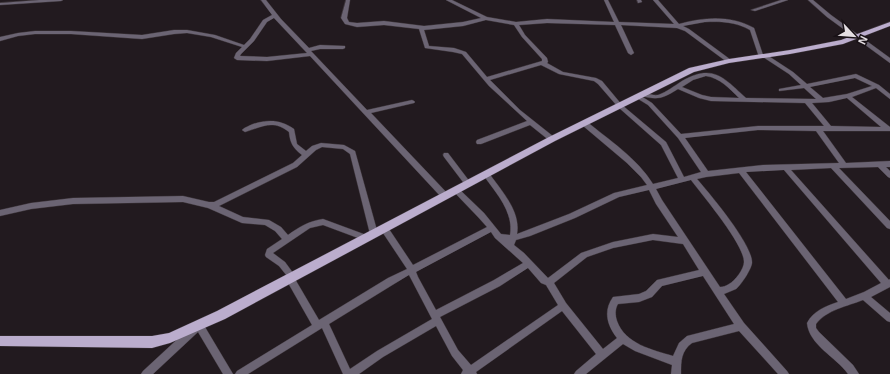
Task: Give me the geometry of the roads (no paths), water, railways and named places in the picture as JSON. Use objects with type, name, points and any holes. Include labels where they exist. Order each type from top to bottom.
[{"type":"main road","points":[[0,341],[152,342],[170,338],[221,315],[552,139],[692,70],[730,61],[843,42],[890,24]]},
{"type":"street","points":[[0,4],[61,0]]},
{"type":"street","points":[[262,0],[444,196]]},
{"type":"street","points":[[348,0],[344,18],[347,23],[357,25],[384,24],[421,28],[463,24],[486,18]]},
{"type":"street","points":[[448,0],[486,18],[516,24],[547,21],[678,26],[711,21],[740,22],[752,29],[763,56],[791,73],[821,100]]},
{"type":"street","points":[[606,0],[631,53]]},
{"type":"street","points":[[655,0],[678,26],[730,61]]},
{"type":"street","points":[[753,10],[786,0]]},
{"type":"street","points":[[810,0],[829,16],[890,61]]},
{"type":"street","points":[[275,15],[265,21],[246,47],[238,54],[237,58],[267,59],[310,52],[320,47],[344,47]]},
{"type":"street","points":[[486,79],[545,62],[545,60],[518,30],[516,24]]},
{"type":"street","points":[[421,28],[427,47],[460,51],[472,62],[486,79],[531,122],[552,139]]},
{"type":"street","points":[[0,39],[17,34],[40,31],[141,37],[183,31],[209,35],[246,47]]},
{"type":"street","points":[[542,62],[561,73],[596,80],[609,91],[619,105],[660,139],[682,180]]},
{"type":"street","points":[[639,95],[655,98],[704,74],[713,74],[744,100]]},
{"type":"street","points":[[781,90],[856,76],[877,86],[890,97]]},
{"type":"street","points":[[677,86],[701,97],[711,99],[807,101],[848,96],[877,86]]},
{"type":"street","points":[[639,95],[650,104],[680,136],[706,174]]},
{"type":"street","points":[[848,96],[889,130]]},
{"type":"street","points":[[807,101],[830,129]]},
{"type":"street","points":[[367,112],[412,102]]},
{"type":"street","points":[[245,130],[269,122],[282,124],[292,130],[293,144],[306,154]]},
{"type":"street","points":[[479,142],[531,122]]},
{"type":"street","points":[[584,123],[629,161],[652,187],[659,202],[741,326],[784,374]]},
{"type":"street","points":[[680,136],[758,128],[889,130]]},
{"type":"street","points":[[818,129],[845,166]]},
{"type":"street","points":[[209,205],[215,205],[264,179],[295,165],[314,148],[320,146],[344,147],[353,152],[370,236],[323,222],[306,226],[270,251],[269,255],[287,269],[350,374],[436,318],[529,263]]},
{"type":"street","points":[[446,155],[468,184]]},
{"type":"street","points":[[879,164],[890,175]]},
{"type":"street","points":[[512,242],[617,195],[706,174],[740,170],[890,164]]},
{"type":"street","points":[[833,166],[890,226]]},
{"type":"street","points":[[786,168],[889,284],[864,296],[843,302],[814,318],[811,322],[810,325],[821,341],[854,374]]},
{"type":"street","points":[[740,170],[843,302]]},
{"type":"street","points":[[486,174],[512,216],[515,231],[512,242]]},
{"type":"street","points":[[693,178],[724,218],[747,253],[748,263],[742,275],[733,286],[718,292]]},
{"type":"street","points":[[456,190],[501,237],[512,242],[544,280],[549,282],[553,292],[562,306],[602,355]]},
{"type":"street","points":[[0,213],[31,206],[73,202],[183,199],[209,205],[242,220],[266,222],[278,229],[286,239]]},
{"type":"street","points":[[384,228],[412,270],[414,278],[455,353],[470,373],[562,306]]},
{"type":"street","points":[[240,374],[391,281],[492,228]]},
{"type":"street","points":[[549,282],[584,255],[613,245],[654,237],[684,241]]},
{"type":"street","points":[[677,362],[642,350],[622,339],[613,326],[611,316],[612,304],[616,300],[639,298],[649,294],[660,283],[705,272]]},
{"type":"street","points":[[864,296],[890,318]]},
{"type":"street","points":[[146,374],[199,325],[228,374]]},
{"type":"street","points":[[676,374],[677,353],[684,343],[690,339],[741,326]]},
{"type":"street","points":[[579,374],[622,339]]}]
